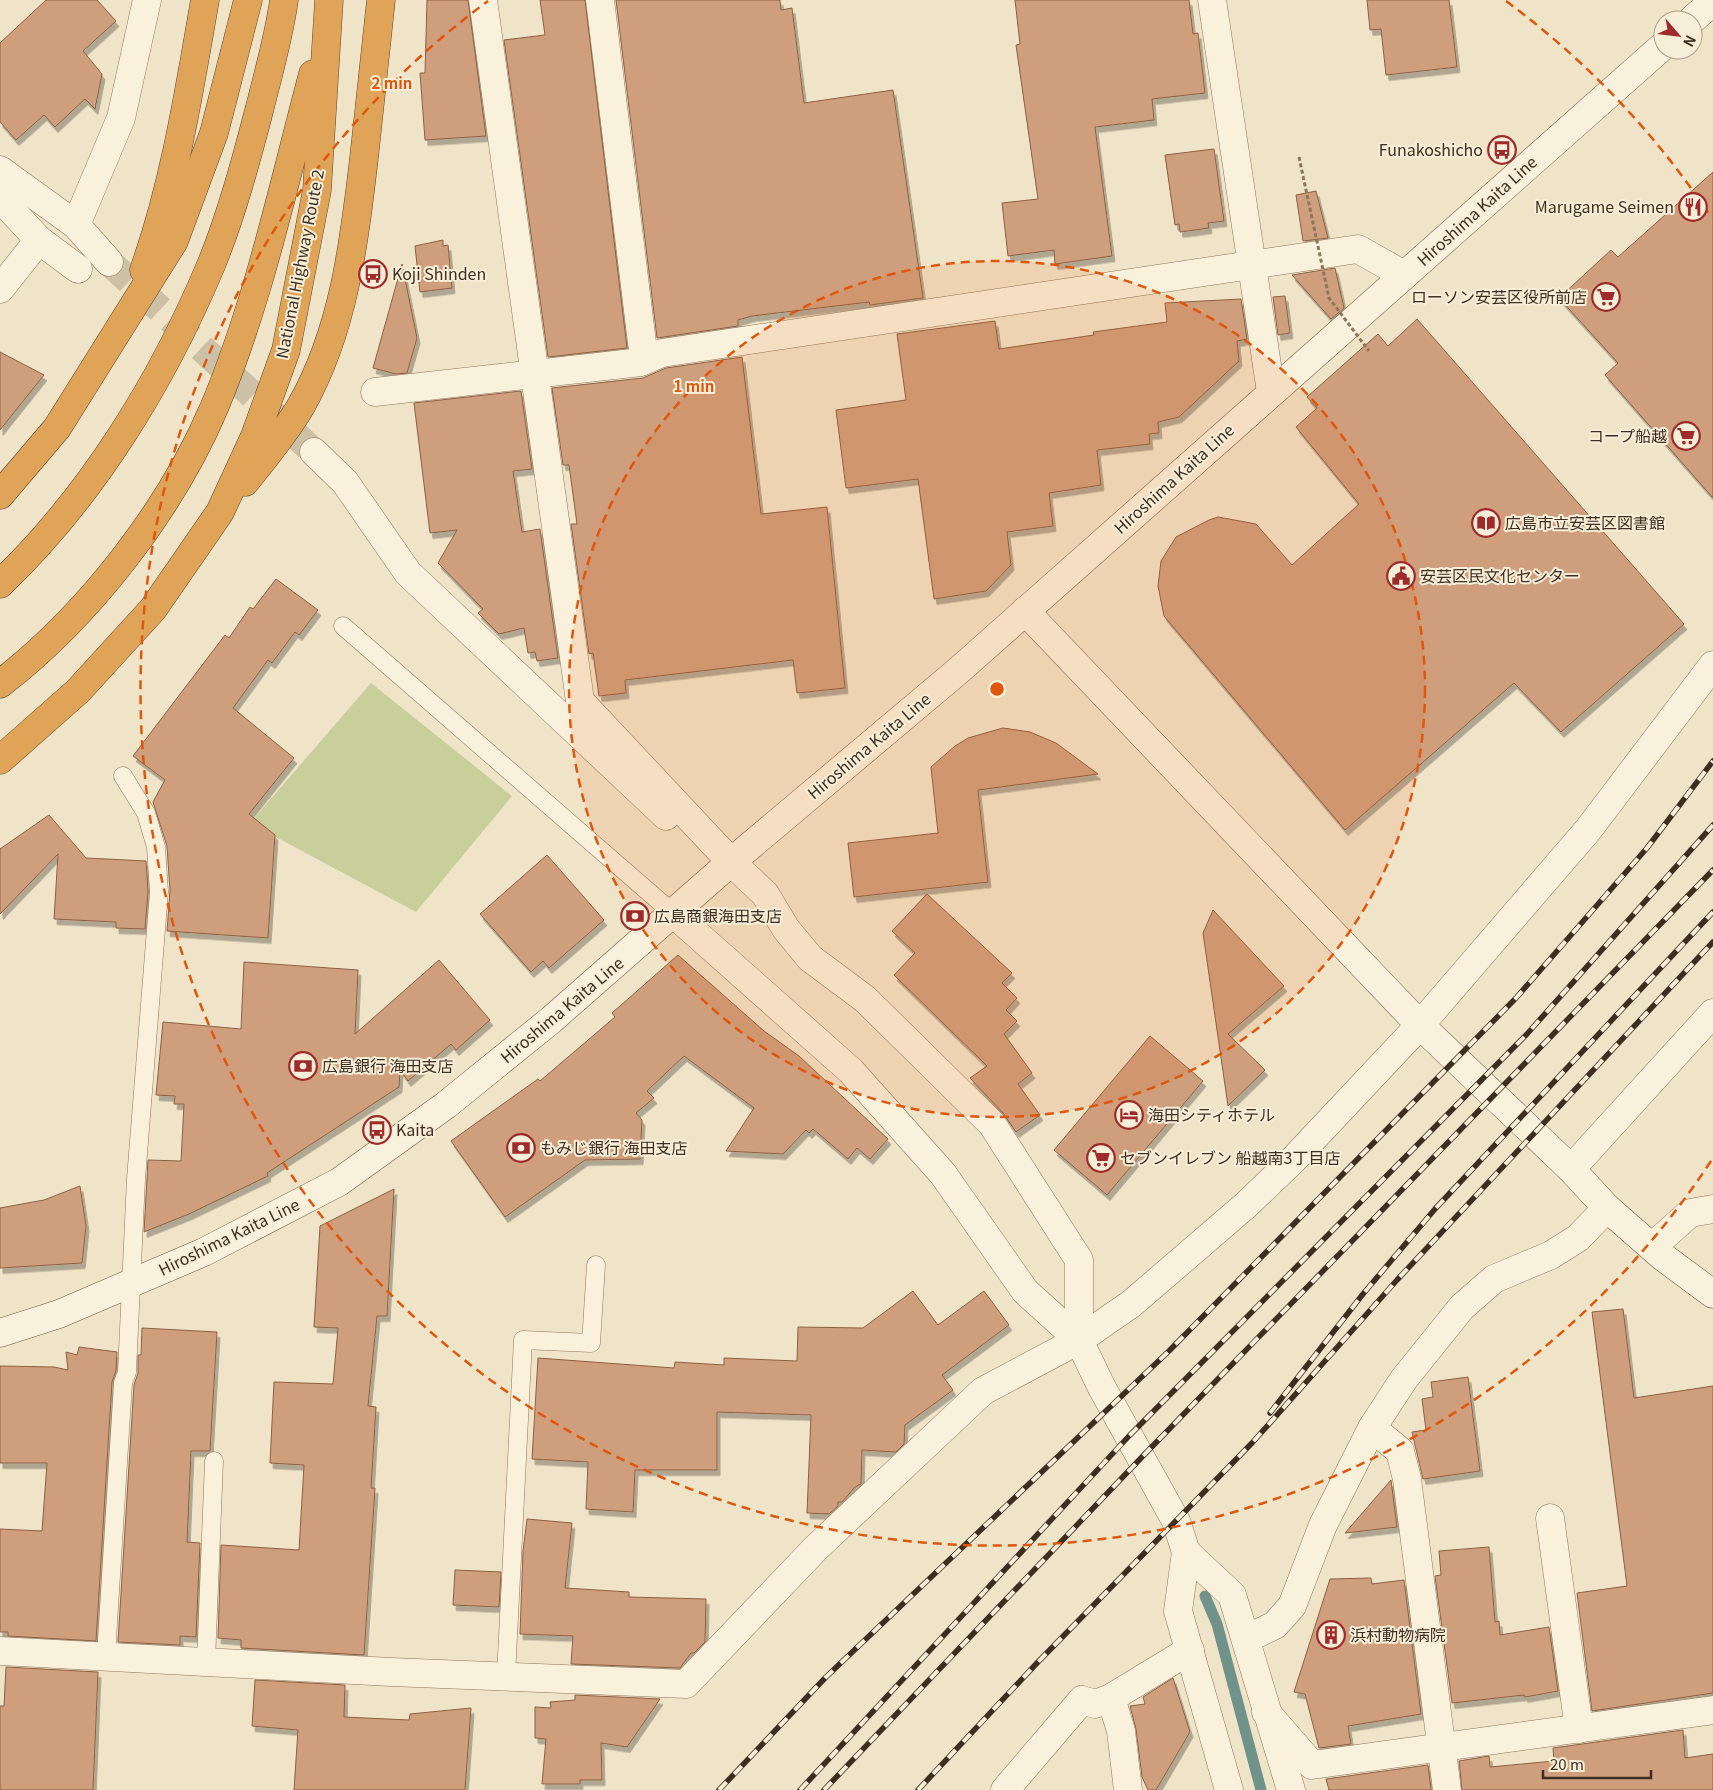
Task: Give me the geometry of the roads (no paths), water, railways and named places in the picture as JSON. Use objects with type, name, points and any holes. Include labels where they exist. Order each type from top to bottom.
[{"type":"highway","points":[[125,321],[153,244],[176,157],[205,0]]},
{"type":"highway","points":[[0,495],[57,428],[174,241],[214,133],[248,0]]},
{"type":"highway","points":[[0,584],[29,556],[98,472],[166,358],[212,264],[248,152],[280,30],[284,0]]},
{"type":"highway","points":[[0,760],[78,692],[153,610],[220,512],[264,442],[302,404],[339,316],[350,268],[381,0]]},
{"type":"highway","points":[[0,684],[24,666],[101,587],[162,507],[213,409],[250,310],[329,7]]},
{"type":"highway","name":"National Highway Route 2","points":[[264,442],[286,350],[317,190],[329,7]]},
{"type":"street","points":[[76,225],[121,118],[147,0]]},
{"type":"street","points":[[483,0],[580,701],[700,829],[724,868],[765,894],[786,929],[810,958],[865,999],[992,1124],[1079,1260],[1079,1340]]},
{"type":"street","points":[[600,0],[642,343],[646,359]]},
{"type":"street","points":[[1212,0],[1272,392]]},
{"type":"street","points":[[1703,10],[1713,1]]},
{"type":"street","name":"Hiroshima Kaita Line","points":[[0,1334],[58,1314],[204,1252],[339,1182],[453,1099],[551,1020],[680,909],[724,868],[958,671],[1653,55]]},
{"type":"street","points":[[0,170],[76,225],[109,262]]},
{"type":"street","points":[[0,198],[37,243],[78,268]]},
{"type":"street","points":[[0,289],[37,243]]},
{"type":"street","points":[[375,392],[534,372],[641,362],[662,353],[1358,249],[1404,275]]},
{"type":"street","points":[[314,452],[345,482],[408,573],[663,815],[700,829]]},
{"type":"street","points":[[1025,611],[1420,1025],[1571,1169],[1607,1208],[1652,1247],[1713,1294]]},
{"type":"street","points":[[0,1651],[686,1684],[816,1548],[983,1391],[1079,1340],[1131,1304],[1246,1205],[1292,1161],[1420,1025],[1588,830],[1713,665]]},
{"type":"street","points":[[680,909],[851,1071],[942,1174],[1025,1291],[1079,1340],[1176,1522],[1186,1552],[1178,1611],[1229,1790]]},
{"type":"street","points":[[1571,1169],[1713,1013]]},
{"type":"street","points":[[1246,1639],[1275,1626],[1292,1606],[1323,1525],[1372,1428],[1404,1379],[1462,1307],[1494,1279],[1551,1255],[1578,1238],[1607,1208]]},
{"type":"street","points":[[1652,1247],[1690,1213],[1713,1209]]},
{"type":"street","points":[[1372,1428],[1400,1451],[1407,1479],[1447,1790]]},
{"type":"street","points":[[1550,1518],[1579,1729]]},
{"type":"street","points":[[1186,1552],[1232,1595],[1291,1790]]},
{"type":"street","points":[[1005,1790],[1082,1700],[1095,1704],[1112,1698],[1190,1650]]},
{"type":"street","points":[[1112,1698],[1121,1731],[1128,1790]]},
{"type":"street","points":[[1312,1765],[1713,1710]]},
{"type":"street","points":[[1266,1712],[1312,1765]]},
{"type":"street","points":[[1300,1790],[1312,1765]]},
{"type":"lane","points":[[343,626],[680,909]]},
{"type":"lane","points":[[106,1656],[122,1383],[127,1372],[130,1284],[159,892],[156,847],[146,813],[123,776]]},
{"type":"lane","points":[[506,1676],[523,1340],[591,1343],[596,1265]]},
{"type":"lane","points":[[206,1662],[214,1461]]},
{"type":"waterway","points":[[1205,1596],[1217,1624],[1261,1790]]},
{"type":"tunnel","points":[[109,262],[314,452]]},
{"type":"railway","points":[[719,1790],[826,1677],[1169,1351],[1516,998],[1647,848],[1713,761]]},
{"type":"railway","points":[[800,1790],[1129,1436],[1527,1034],[1713,825]]},
{"type":"railway","points":[[824,1790],[1141,1458],[1713,870]]},
{"type":"railway","points":[[1270,1413],[1363,1294],[1435,1209],[1713,912]]},
{"type":"railway","points":[[918,1790],[1037,1663],[1252,1443],[1397,1280],[1713,942]]},
{"type":"place","name":"Funakoshicho","points":[[1502,150]]},
{"type":"place","name":"Marugame Seimen","points":[[1693,207]]},
{"type":"place","name":"Koji Shinden","points":[[373,274]]},
{"type":"place","name":"ローソン安芸区役所前店","points":[[1606,297]]},
{"type":"place","name":"コープ船越","points":[[1686,436]]},
{"type":"place","name":"広島市立安芸区図書館","points":[[1486,523]]},
{"type":"place","name":"安芸区民文化センター","points":[[1401,576]]},
{"type":"place","name":"広島商銀海田支店","points":[[635,916]]},
{"type":"place","name":"広島銀行 海田支店","points":[[303,1066]]},
{"type":"place","name":"海田シティホテル","points":[[1129,1115]]},
{"type":"place","name":"Kaita","points":[[377,1130]]},
{"type":"place","name":"もみじ銀行 海田支店","points":[[521,1148]]},
{"type":"place","name":"セブンイレブン 船越南3丁目店","points":[[1101,1158]]},
{"type":"place","name":"浜村動物病院","points":[[1331,1635]]}]
